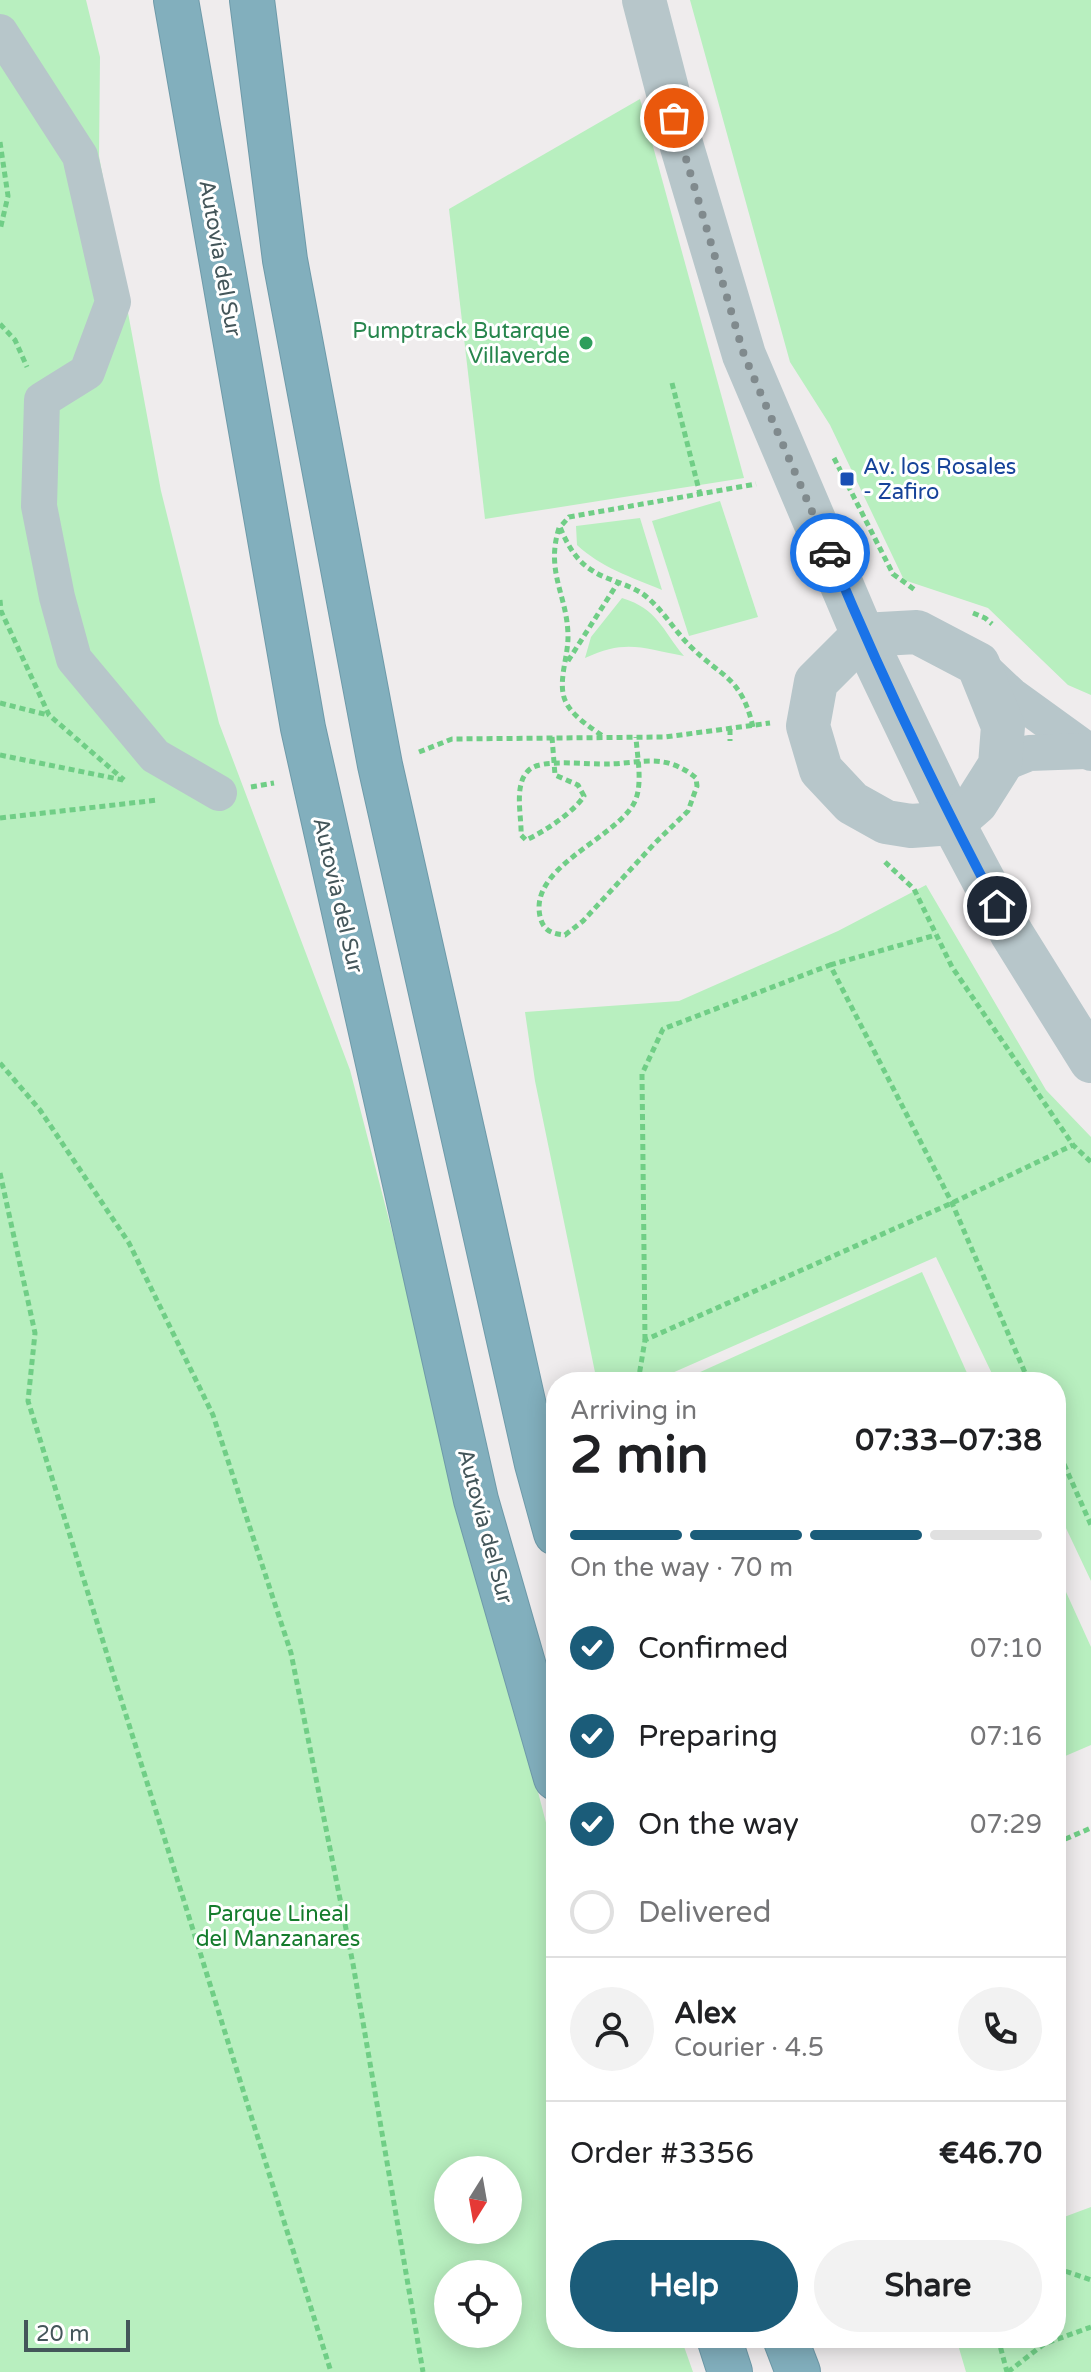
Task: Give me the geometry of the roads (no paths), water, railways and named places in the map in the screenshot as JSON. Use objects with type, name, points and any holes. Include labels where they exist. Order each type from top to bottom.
[{"type":"highway","name":"Autovía del Sur","points":[[176,0],[303,728],[476,1500],[546,1743]]},
{"type":"highway","points":[[252,0],[285,260],[380,765],[546,1496]]},
{"type":"highway","points":[[722,2348],[730,2372]]},
{"type":"highway","points":[[789,2348],[798,2372]]},
{"type":"street","points":[[644,0],[682,147],[744,355],[863,635],[953,823],[1012,934],[1091,1061]]},
{"type":"street","points":[[0,32],[80,156],[113,302],[87,372],[42,400],[39,506],[57,597],[74,659],[155,756],[219,793]]},
{"type":"street","points":[[917,632],[987,646],[1003,726],[1000,765],[976,803],[953,823],[911,826],[886,822],[852,803],[784,727],[816,682],[863,635],[917,632]]},
{"type":"street","points":[[987,646],[1011,695],[1088,752]]},
{"type":"street","points":[[1000,765],[1029,753],[1088,752]]},
{"type":"place","name":"Pumptrack Butarque Villaverde","points":[[586,343]]},
{"type":"place","name":"Av. los Rosales - Zafiro","points":[[847,479]]},
{"type":"park label","name":"Parque Lineal del Manzanares","points":[[278,1926]]}]
